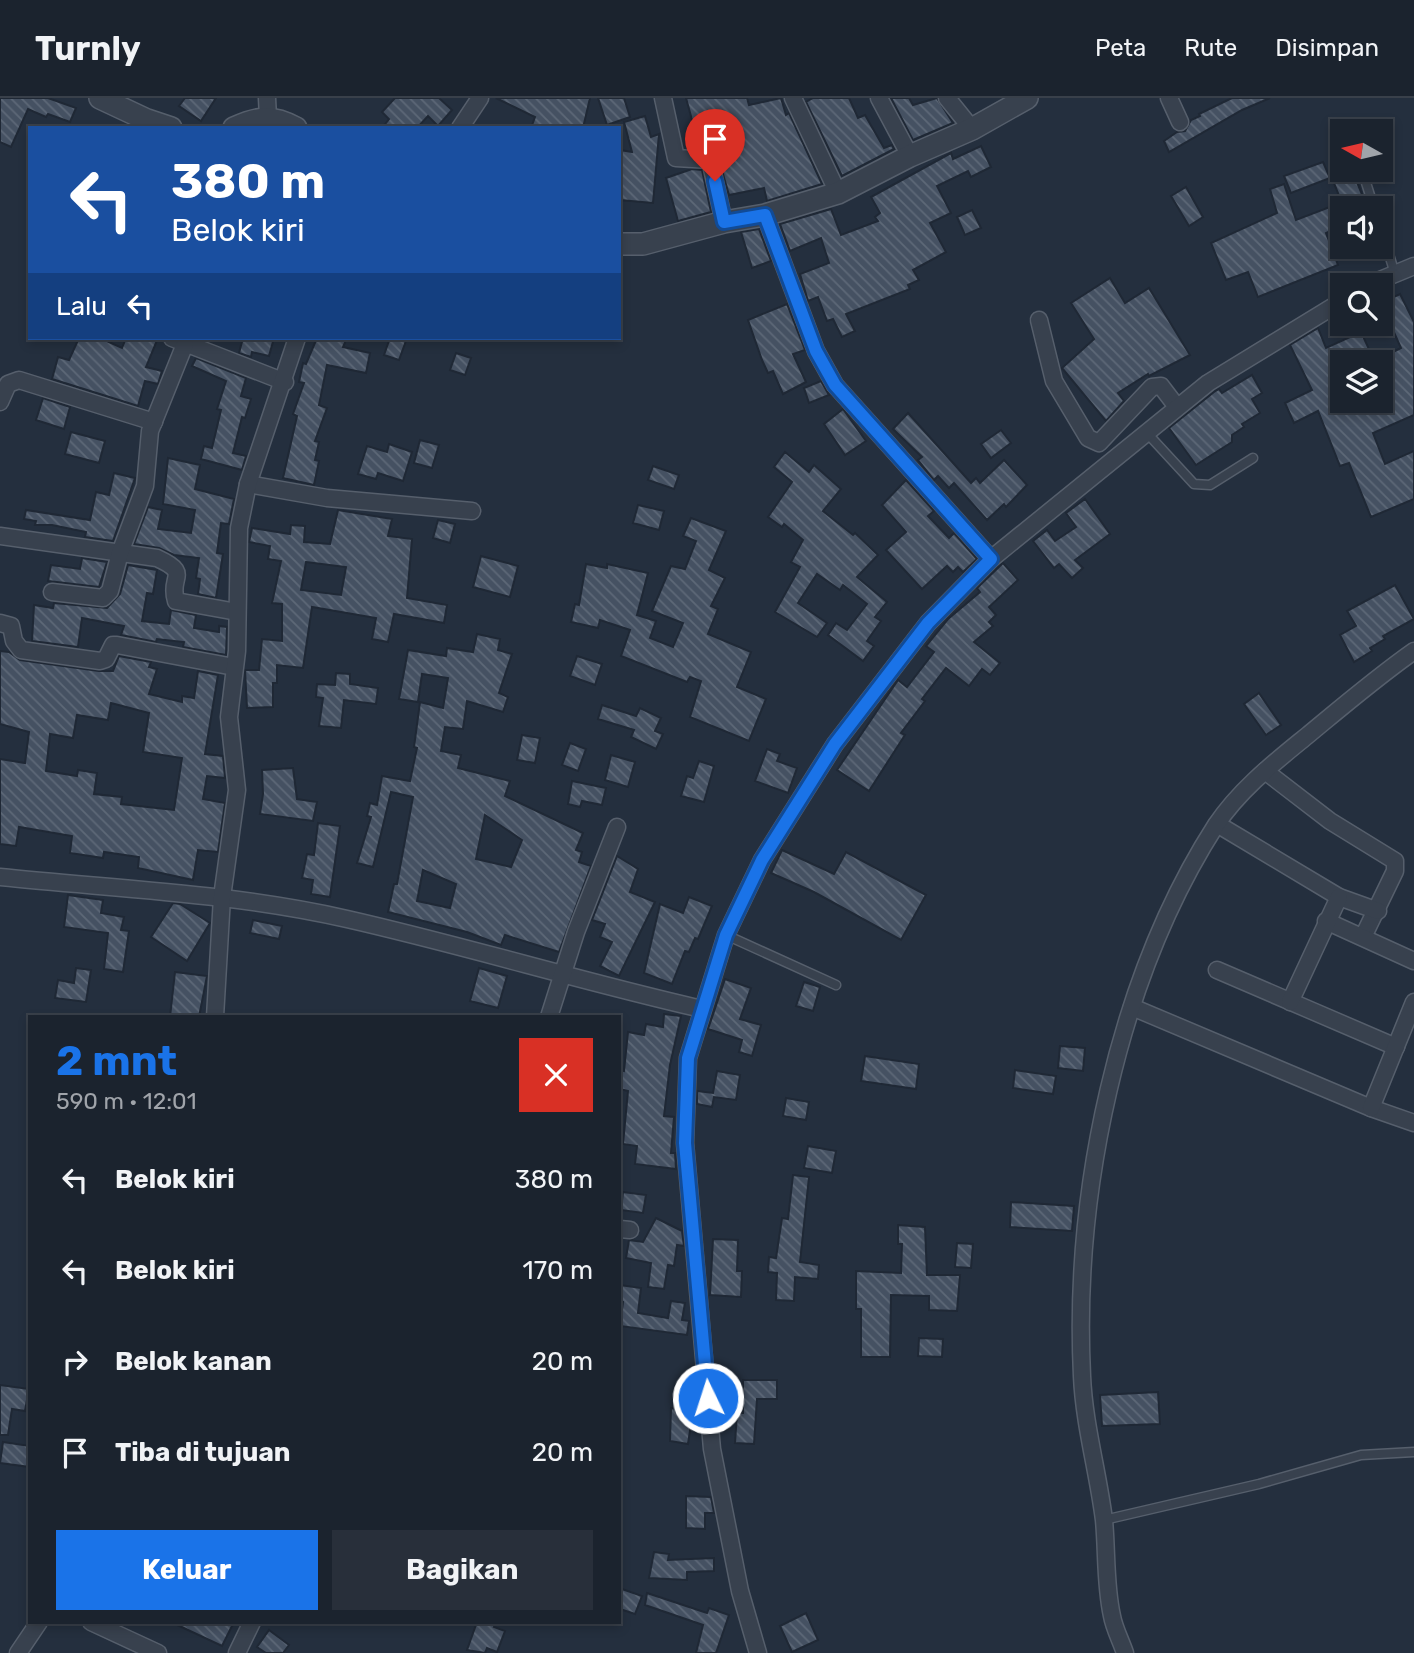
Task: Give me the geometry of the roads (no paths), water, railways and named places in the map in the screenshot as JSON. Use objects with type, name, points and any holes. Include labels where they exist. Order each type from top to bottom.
[{"type":"street","points":[[100,98],[144,124]]},
{"type":"street","points":[[461,126],[480,98]]},
{"type":"street","points":[[663,98],[676,158],[710,160],[724,222]]},
{"type":"street","points":[[793,98],[838,193]]},
{"type":"street","points":[[879,98],[910,156]]},
{"type":"street","points":[[947,98],[972,129]]},
{"type":"street","points":[[621,244],[643,244],[724,222],[765,215],[838,193],[910,156],[972,129],[1027,98]]},
{"type":"street","points":[[1169,98],[1180,122]]},
{"type":"street","points":[[239,126],[257,118],[269,108],[293,126]]},
{"type":"street","points":[[765,215],[816,351],[835,385],[991,559]]},
{"type":"street","points":[[1395,274],[1414,266]]},
{"type":"street","points":[[758,1653],[740,1591],[712,1449],[685,1143],[688,1058],[726,935],[762,860],[835,744],[928,623],[991,559],[1177,407],[1208,383],[1330,308]]},
{"type":"street","points":[[1039,320],[1054,381],[1088,438],[1094,443],[1099,443],[1152,387],[1161,386],[1177,407]]},
{"type":"street","points":[[215,1015],[222,897],[237,790],[229,717],[237,612],[239,528],[248,484],[285,382],[296,340]]},
{"type":"street","points":[[52,592],[106,597],[145,486],[148,440],[179,341],[285,382]]},
{"type":"street","points":[[0,402],[8,384],[19,380],[154,422]]},
{"type":"street","points":[[248,484],[327,498],[472,511]]},
{"type":"street","points":[[0,536],[157,558],[174,565],[177,571],[176,601],[237,612]]},
{"type":"street","points":[[0,623],[11,626],[14,641],[21,650],[100,661],[106,659],[113,645],[117,645],[234,667]]},
{"type":"street","points":[[1125,1653],[1112,1616],[1104,1520],[1082,1379],[1081,1273],[1092,1175],[1117,1058],[1132,1007],[1181,887],[1217,824],[1265,771],[1376,678],[1414,651]]},
{"type":"street","points":[[1265,771],[1330,821],[1393,858],[1395,871],[1378,911],[1363,937]]},
{"type":"street","points":[[1217,824],[1339,897],[1378,911]]},
{"type":"street","points":[[550,1015],[617,827]]},
{"type":"street","points":[[0,877],[222,897],[346,919],[702,1009]]},
{"type":"street","points":[[1290,1002],[1339,897]]},
{"type":"street","points":[[1326,921],[1414,961]]},
{"type":"street","points":[[1217,971],[1396,1047]]},
{"type":"street","points":[[1371,1108],[1414,1002]]},
{"type":"street","points":[[1132,1007],[1371,1108],[1414,1123]]},
{"type":"street","points":[[18,1653],[38,1624]]},
{"type":"street","points":[[95,1624],[158,1653]]},
{"type":"street","points":[[237,1653],[251,1624]]},
{"type":"lane","points":[[1390,259],[1395,274]]},
{"type":"lane","points":[[1146,432],[1194,484],[1210,485],[1253,458]]},
{"type":"lane","points":[[726,935],[836,985]]},
{"type":"lane","points":[[1104,1520],[1259,1484],[1361,1455],[1414,1452]]}]
